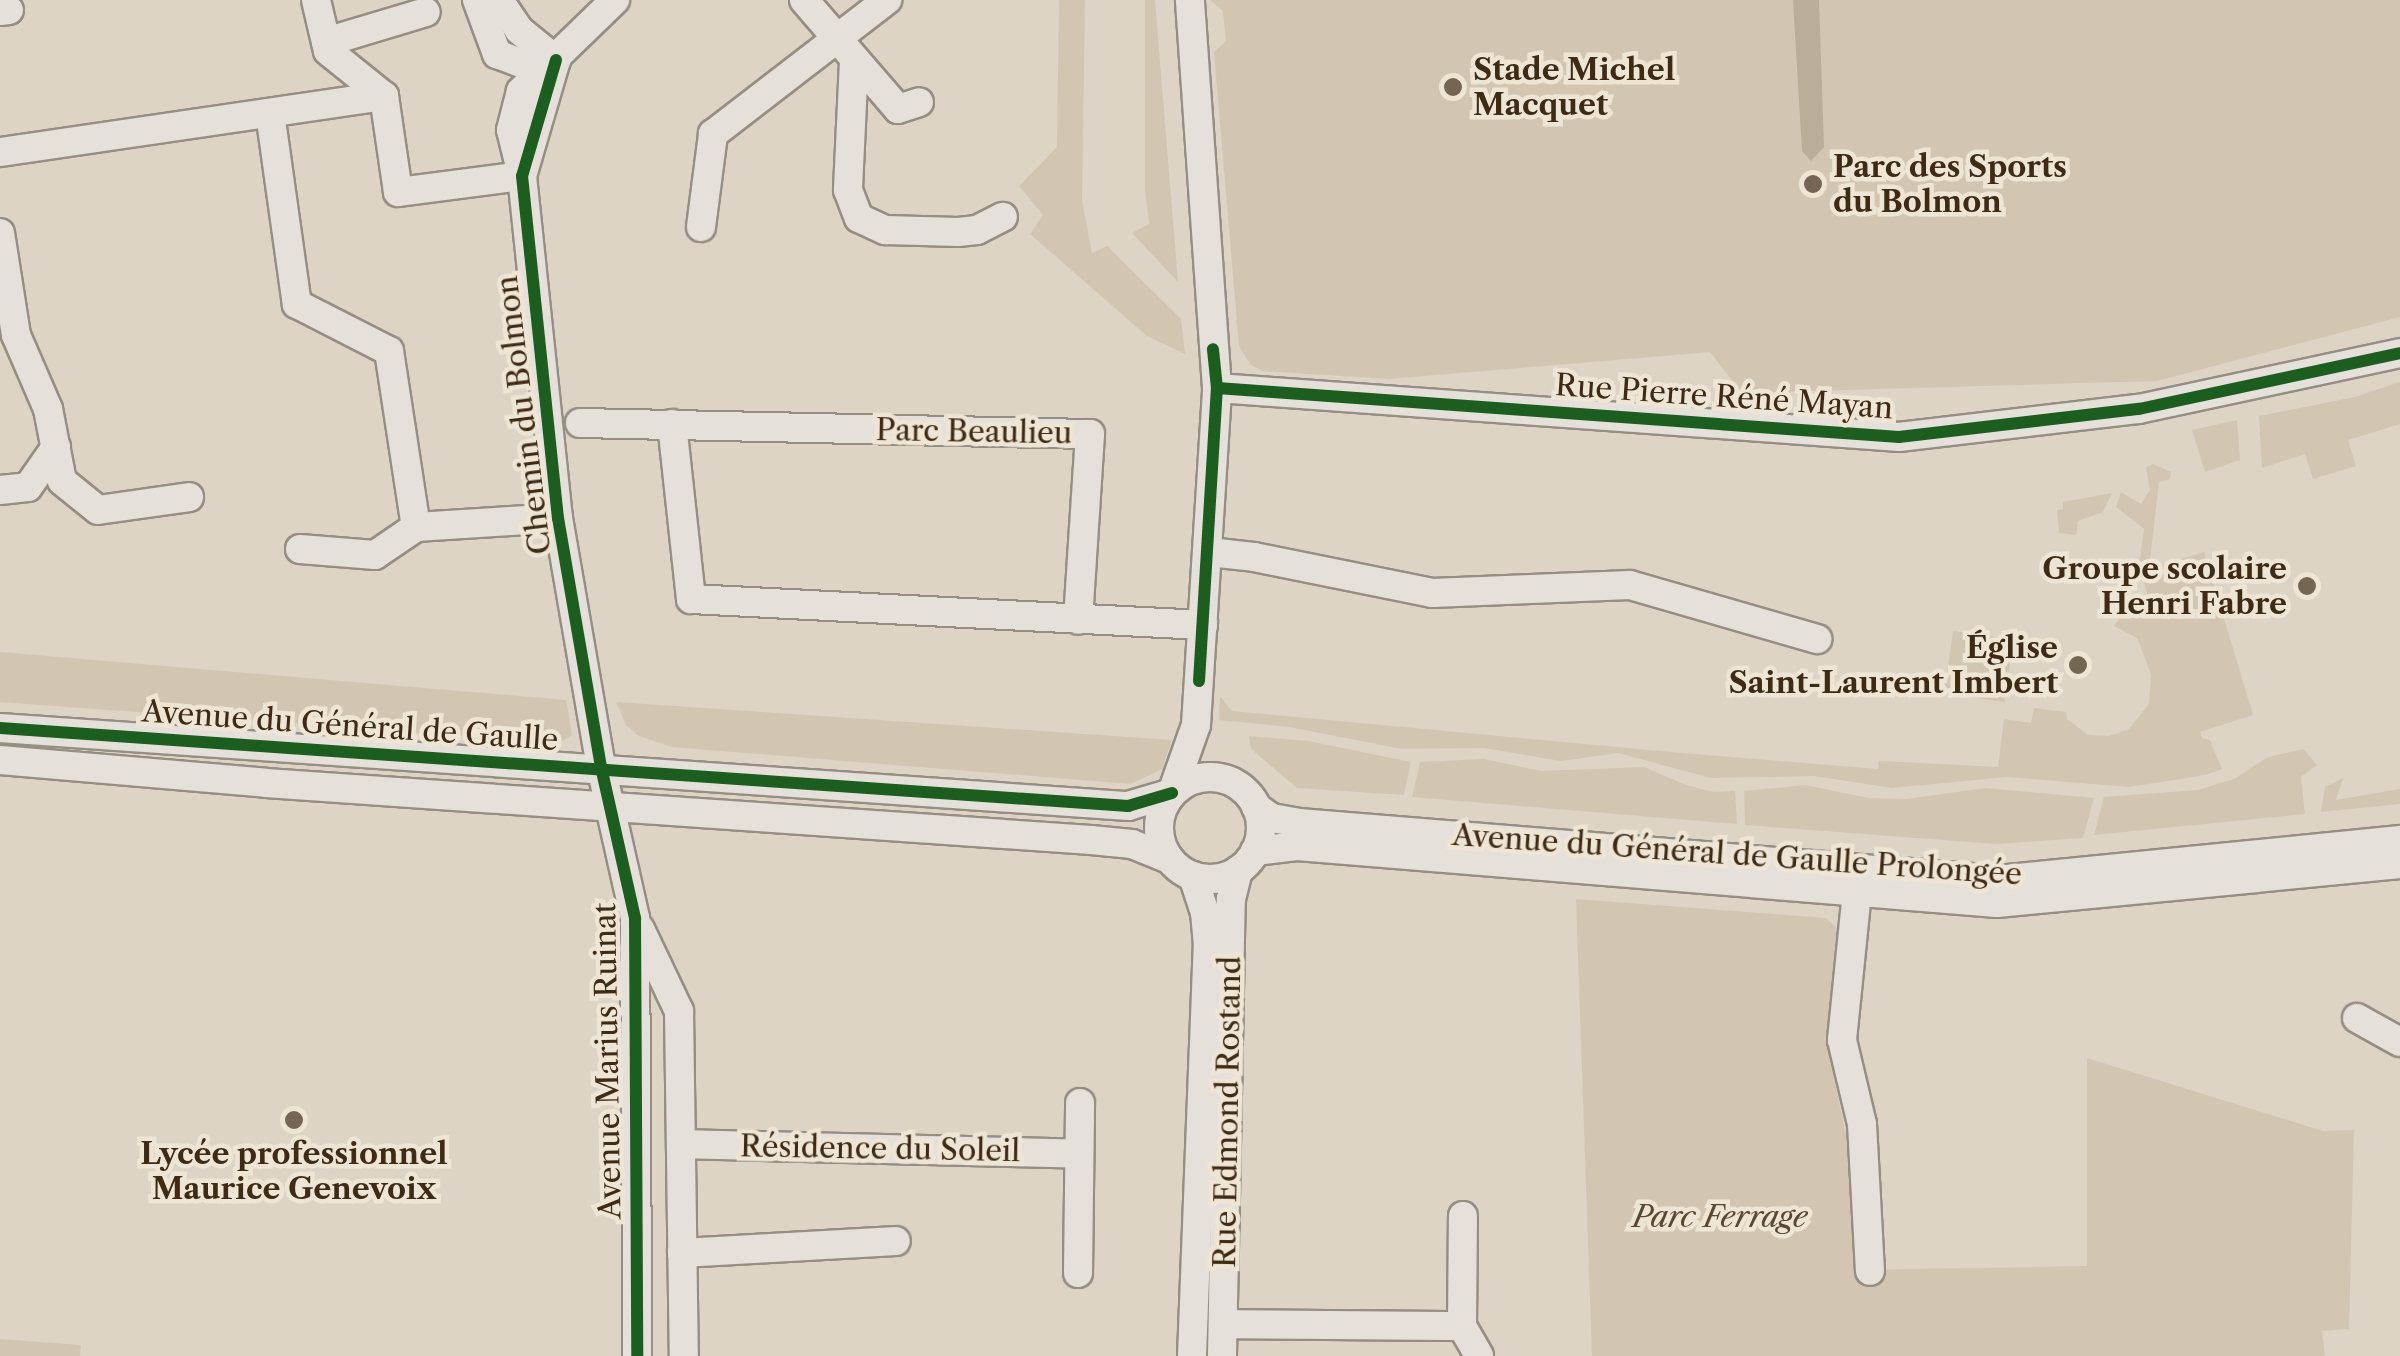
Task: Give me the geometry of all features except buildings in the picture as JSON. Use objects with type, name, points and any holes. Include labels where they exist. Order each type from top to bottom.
[{"type":"street","points":[[316,0],[328,51],[384,96],[398,192],[522,176],[496,54],[478,0]]},
{"type":"street","points":[[499,0],[519,30],[556,60]]},
{"type":"street","name":"Chemin du Bolmon","points":[[602,767],[558,518],[522,176],[556,60],[615,0]]},
{"type":"street","points":[[804,0],[844,51],[898,109],[919,102]]},
{"type":"street","points":[[701,227],[713,134],[844,51],[887,0]]},
{"type":"street","points":[[1174,0],[1182,85],[1198,134]]},
{"type":"street","points":[[1190,0],[1217,388],[1196,725],[1172,793],[1164,804],[1159,833],[1169,859],[1192,876],[1223,877],[1247,861],[1261,822],[1256,806],[1205,754],[1196,725]]},
{"type":"street","points":[[326,42],[426,12]]},
{"type":"street","points":[[844,51],[848,190],[859,218],[885,230],[958,232],[977,230],[1003,217]]},
{"type":"street","points":[[496,54],[523,64],[556,60]]},
{"type":"street","points":[[511,130],[515,106],[529,79],[556,60]]},
{"type":"street","points":[[0,152],[384,96]]},
{"type":"street","points":[[270,113],[297,304],[389,351],[416,528]]},
{"type":"street","points":[[0,233],[16,335],[48,409],[62,481],[98,510],[189,497]]},
{"type":"street","name":"Rue Pierre Réné Mayan","points":[[1217,388],[1899,437],[2139,409],[2400,353]]},
{"type":"street","name":"Parc Beaulieu","points":[[580,423],[1090,434],[1078,620]]},
{"type":"street","points":[[672,424],[691,599],[1204,624]]},
{"type":"street","points":[[0,490],[28,487],[56,446]]},
{"type":"street","points":[[300,549],[375,554],[416,528],[558,518]]},
{"type":"street","points":[[1208,552],[1254,557],[1432,593],[1630,585],[1817,638]]},
{"type":"street","name":"Avenue du Général de Gaulle","points":[[0,728],[1128,806],[1172,793]]},
{"type":"street","name":"Avenue du Général de Gaulle","points":[[0,760],[1090,840],[1132,844],[1169,859]]},
{"type":"street","name":"Avenue Marius Ruinat","points":[[602,767],[635,918],[637,1356]]},
{"type":"street","points":[[1172,793],[1198,778],[1232,782]]},
{"type":"street","name":"Avenue du Général de Gaulle Prolongée","points":[[1256,806],[1272,818],[1299,823],[1998,880],[2400,840]]},
{"type":"street","name":"Avenue du Général de Gaulle Prolongée","points":[[1247,861],[1298,846],[1997,902],[2400,864]]},
{"type":"street","name":"Rue Edmond Rostand","points":[[1222,1356],[1231,899],[1247,861]]},
{"type":"street","name":"Rue Edmond Rostand","points":[[1192,876],[1205,913],[1208,946],[1192,1356]]},
{"type":"street","points":[[1857,892],[1842,1040],[1862,1124],[1870,1270]]},
{"type":"street","name":"Avenue Marius Ruinat","points":[[635,918],[679,1012],[684,1356]]},
{"type":"street","points":[[2357,1018],[2400,1042]]},
{"type":"street","points":[[1078,1274],[1080,1103]]},
{"type":"street","name":"Résidence du Soleil","points":[[681,1144],[1079,1154]]},
{"type":"street","points":[[1462,1216],[1462,1326],[1479,1356]]},
{"type":"street","points":[[682,1253],[896,1241]]},
{"type":"street","points":[[1223,1324],[1462,1326]]},
{"type":"green space","points":[[1059,0],[1085,0],[1082,200],[1092,253],[1107,246],[1181,319],[1185,354],[1147,336],[1030,234],[1043,215],[1019,186],[1057,147]]},
{"type":"green space","points":[[1145,0],[1155,0],[1178,282],[1132,233],[1149,224],[1145,189]]},
{"type":"green space","name":"Parc des Sports du Bolmon","points":[[1210,0],[2400,0],[2400,317],[2157,381],[1742,393],[1710,352],[1389,379],[1262,371],[1250,364],[1239,346],[1214,52],[1226,41],[1223,11]]},
{"type":"green space","points":[[2400,382],[2400,424],[2348,440],[2356,466],[2313,479],[2305,454],[2262,468],[2259,416],[2355,397]]},
{"type":"green space","points":[[2237,420],[2240,460],[2205,472],[2192,430]]},
{"type":"green space","points":[[2153,464],[2171,472],[2170,479],[2159,482],[2149,569],[2204,552],[2253,715],[2200,732],[2202,738],[2210,740],[2222,769],[2206,775],[2129,787],[2007,777],[1892,788],[1814,776],[1711,778],[1618,753],[1561,761],[1484,748],[1402,749],[1289,727],[1219,720],[1220,696],[1232,711],[1670,752],[1878,769],[1879,761],[1998,767],[2004,719],[2031,723],[2034,708],[2066,712],[2067,719],[2088,735],[2109,736],[2129,729],[2149,704],[2151,674],[2137,638],[2114,626],[2125,611],[2149,602],[2143,577],[2123,575],[2139,566],[2144,529],[2116,507],[2121,492],[2141,504],[2150,490],[2146,467]]},
{"type":"green space","points":[[2112,493],[2103,512],[2078,521],[2076,535],[2059,533],[2057,510],[2063,509],[2063,502]]},
{"type":"green space","points":[[1953,631],[2013,639],[2005,702],[1944,693]]},
{"type":"green space","points":[[0,652],[566,700],[572,735],[560,743],[0,702]]},
{"type":"green space","points":[[616,702],[1172,740],[1162,769],[1131,784],[671,747],[637,735],[626,725]]},
{"type":"green space","points":[[1249,736],[1308,741],[1411,762],[1404,795],[1297,788],[1251,749]]},
{"type":"green space","points":[[2304,749],[2317,765],[2301,777],[2305,814],[2094,835],[2104,797],[2198,790],[2234,779],[2268,757]]},
{"type":"green space","points":[[1484,759],[1541,771],[1644,767],[1686,785],[1713,792],[1735,791],[1737,824],[1412,797],[1420,762]]},
{"type":"green space","points":[[2343,778],[2336,800],[2400,789],[2400,804],[2321,812],[2325,787]]},
{"type":"green space","points":[[1806,785],[1868,798],[1906,799],[1986,788],[2094,798],[2083,838],[1996,844],[1745,825],[1744,791]]},
{"type":"green space","name":"Parc Ferrage","points":[[1576,899],[1826,918],[1841,932],[1827,1044],[1851,1160],[1859,1270],[2087,1266],[2087,1058],[2323,1131],[2354,1130],[2349,1329],[2322,1331],[2325,1356],[1592,1356]]},
{"type":"green space","points":[[0,1339],[81,1345],[80,1356],[0,1356]]},
{"type":"shaded area","points":[[1793,0],[1819,0],[1824,147],[1811,161],[1802,151]]},
{"type":"cycle path","points":[[556,60],[522,176],[558,518],[601,767],[635,918],[637,1356]]},
{"type":"cycle path","points":[[1199,681],[1217,388],[1213,349]]},
{"type":"cycle path","points":[[1217,388],[1899,437],[2139,409],[2400,353]]},
{"type":"cycle path","points":[[0,728],[1128,806],[1172,793]]},
{"type":"place","name":"Stade Michel Macquet","points":[[1453,87]]},
{"type":"place","name":"Parc des Sports du Bolmon","points":[[1813,184]]},
{"type":"place","name":"Groupe scolaire Henri Fabre","points":[[2307,586]]},
{"type":"place","name":"Église Saint-Laurent Imbert","points":[[2078,665]]},
{"type":"place","name":"Lycée professionnel Maurice Genevoix","points":[[294,1120]]}]
